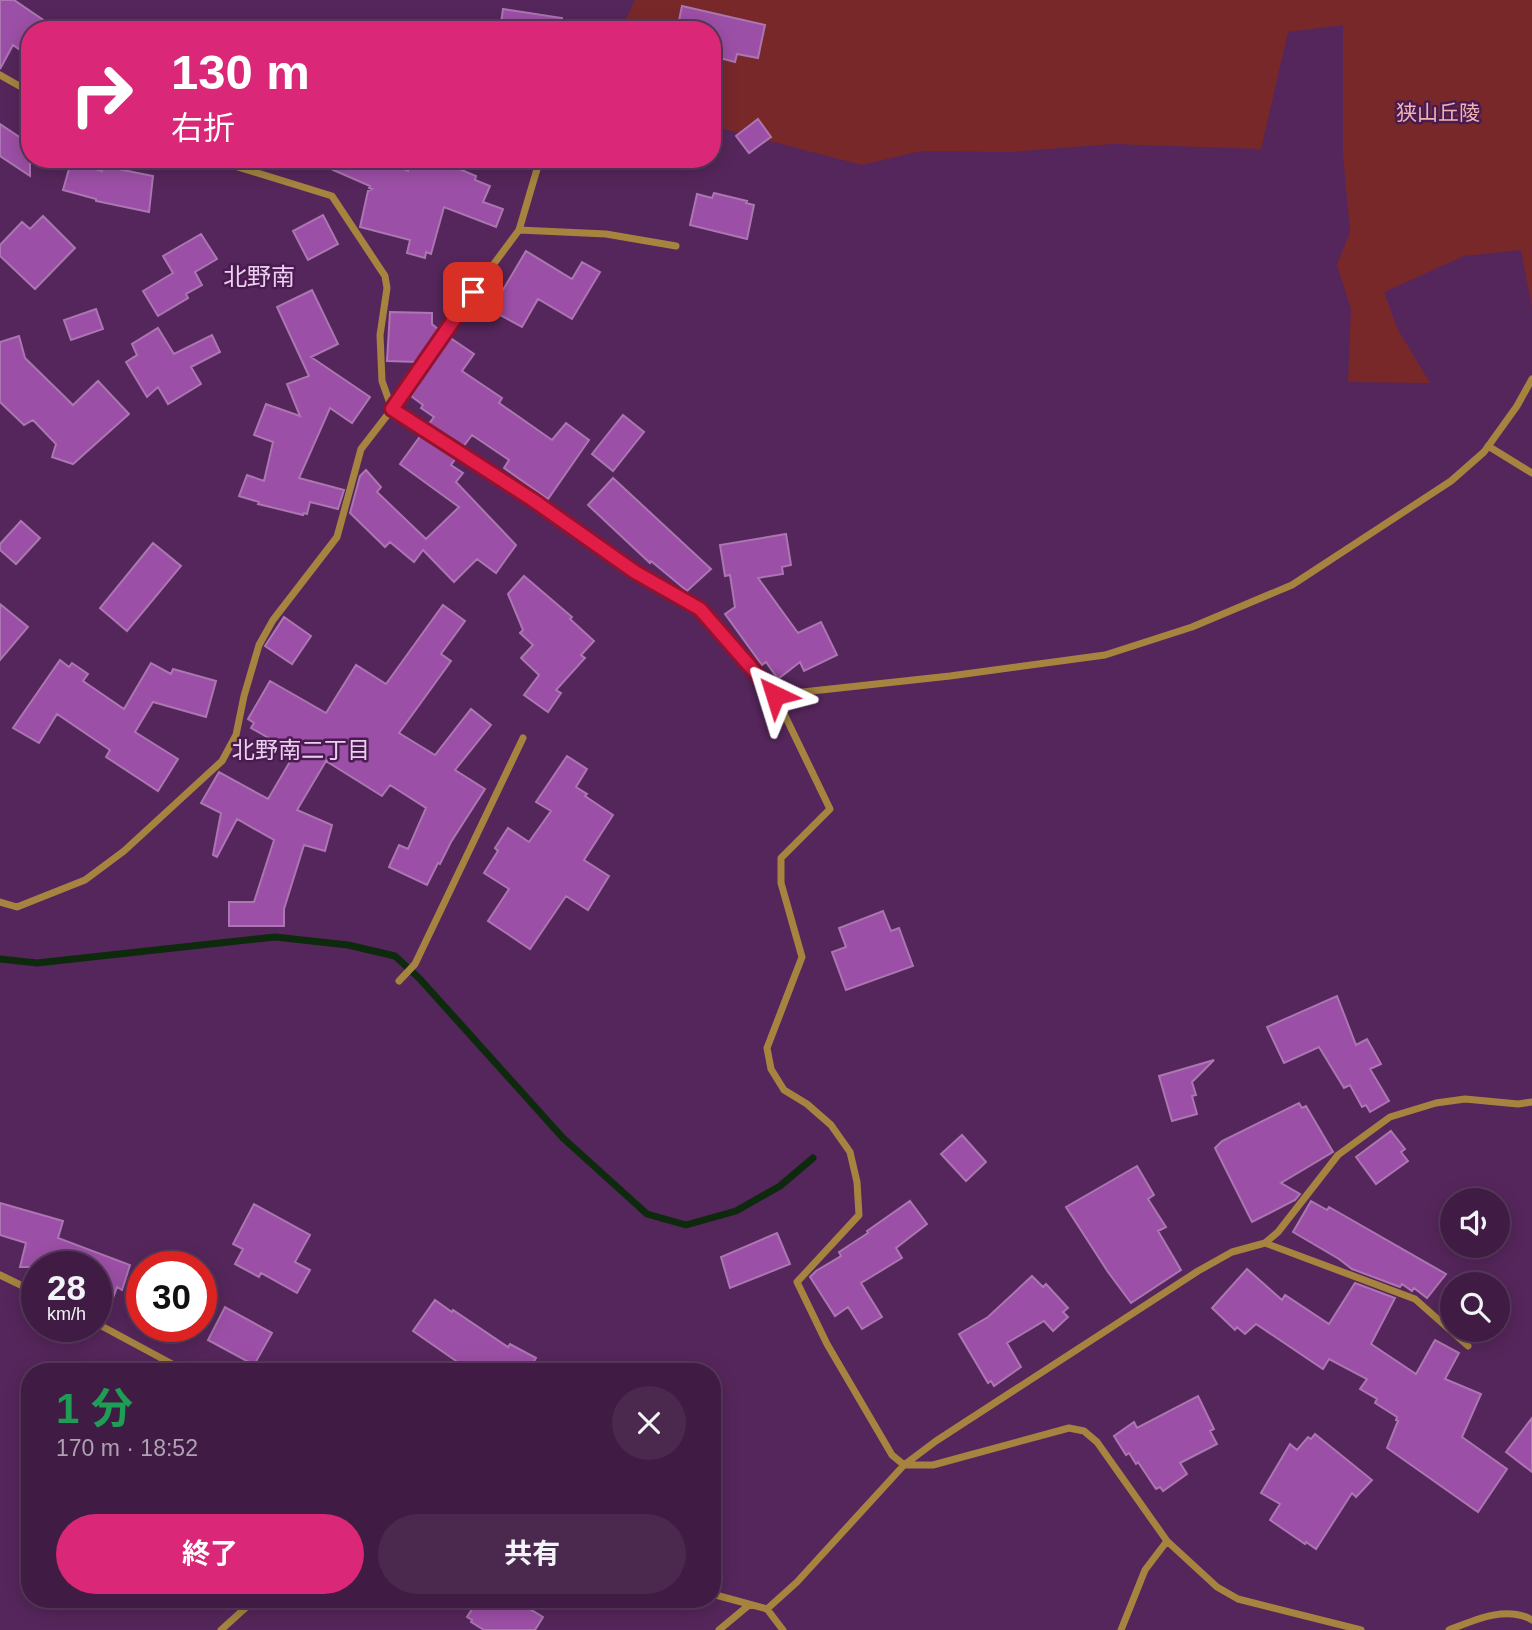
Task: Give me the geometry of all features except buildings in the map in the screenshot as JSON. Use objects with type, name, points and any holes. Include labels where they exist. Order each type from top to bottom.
[{"type":"street","points":[[0,75],[21,87]]},
{"type":"street","points":[[241,168],[332,196],[386,275],[387,288],[380,335],[382,381],[392,409],[533,500],[635,572],[700,609],[775,695],[830,809],[782,858],[781,883],[802,957],[767,1048],[771,1069],[784,1090],[807,1104],[831,1125],[850,1152],[857,1182],[859,1215],[797,1282],[827,1344],[892,1455],[904,1465],[933,1465],[1069,1428],[1084,1430],[1097,1441],[1167,1541],[1217,1587],[1238,1599],[1361,1630]]},
{"type":"street","points":[[0,902],[17,907],[85,880],[124,851],[222,761],[236,735],[244,696],[260,645],[273,620],[337,537],[361,449],[519,230],[537,168]]},
{"type":"street","points":[[519,230],[606,234],[676,246]]},
{"type":"street","points":[[775,695],[950,676],[1105,655],[1192,627],[1292,585],[1451,481],[1488,446],[1517,407],[1532,379]]},
{"type":"street","points":[[1488,446],[1532,473]]},
{"type":"street","points":[[399,981],[415,964],[523,738]]},
{"type":"street","points":[[767,1609],[797,1582],[904,1465],[936,1441],[1198,1271],[1232,1252],[1265,1243],[1278,1232],[1338,1155],[1390,1118],[1436,1103],[1465,1099],[1518,1104],[1532,1102]]},
{"type":"street","points":[[1265,1243],[1415,1299],[1468,1346]]},
{"type":"street","points":[[0,1275],[21,1285]]},
{"type":"street","points":[[112,1332],[170,1363]]},
{"type":"street","points":[[1121,1630],[1145,1570],[1167,1541]]},
{"type":"street","points":[[721,1597],[767,1609],[783,1630]]},
{"type":"street","points":[[719,1630],[749,1605]]},
{"type":"street","points":[[221,1630],[245,1608]]},
{"type":"street","points":[[1449,1630],[1502,1613],[1532,1620]]},
{"type":"green space","name":"狭山丘陵","points":[[635,0],[1532,0],[1532,307],[1521,250],[1464,256],[1384,292],[1397,328],[1430,383],[1348,382],[1351,309],[1337,265],[1350,232],[1343,153],[1343,25],[1288,32],[1261,149],[1113,144],[1010,152],[921,151],[862,165],[721,128],[721,21],[625,21]]},
{"type":"waterway","points":[[0,959],[37,963],[275,937],[348,945],[395,956],[419,978],[563,1138],[647,1214],[686,1225],[736,1211],[780,1186],[813,1158]]},
{"type":"district","name":"北野南","points":[[259,276]]},
{"type":"district","name":"北野南二丁目","points":[[301,750]]},
{"type":"route","points":[[473,292],[392,409],[533,500],[635,572],[700,609],[775,695]]}]
